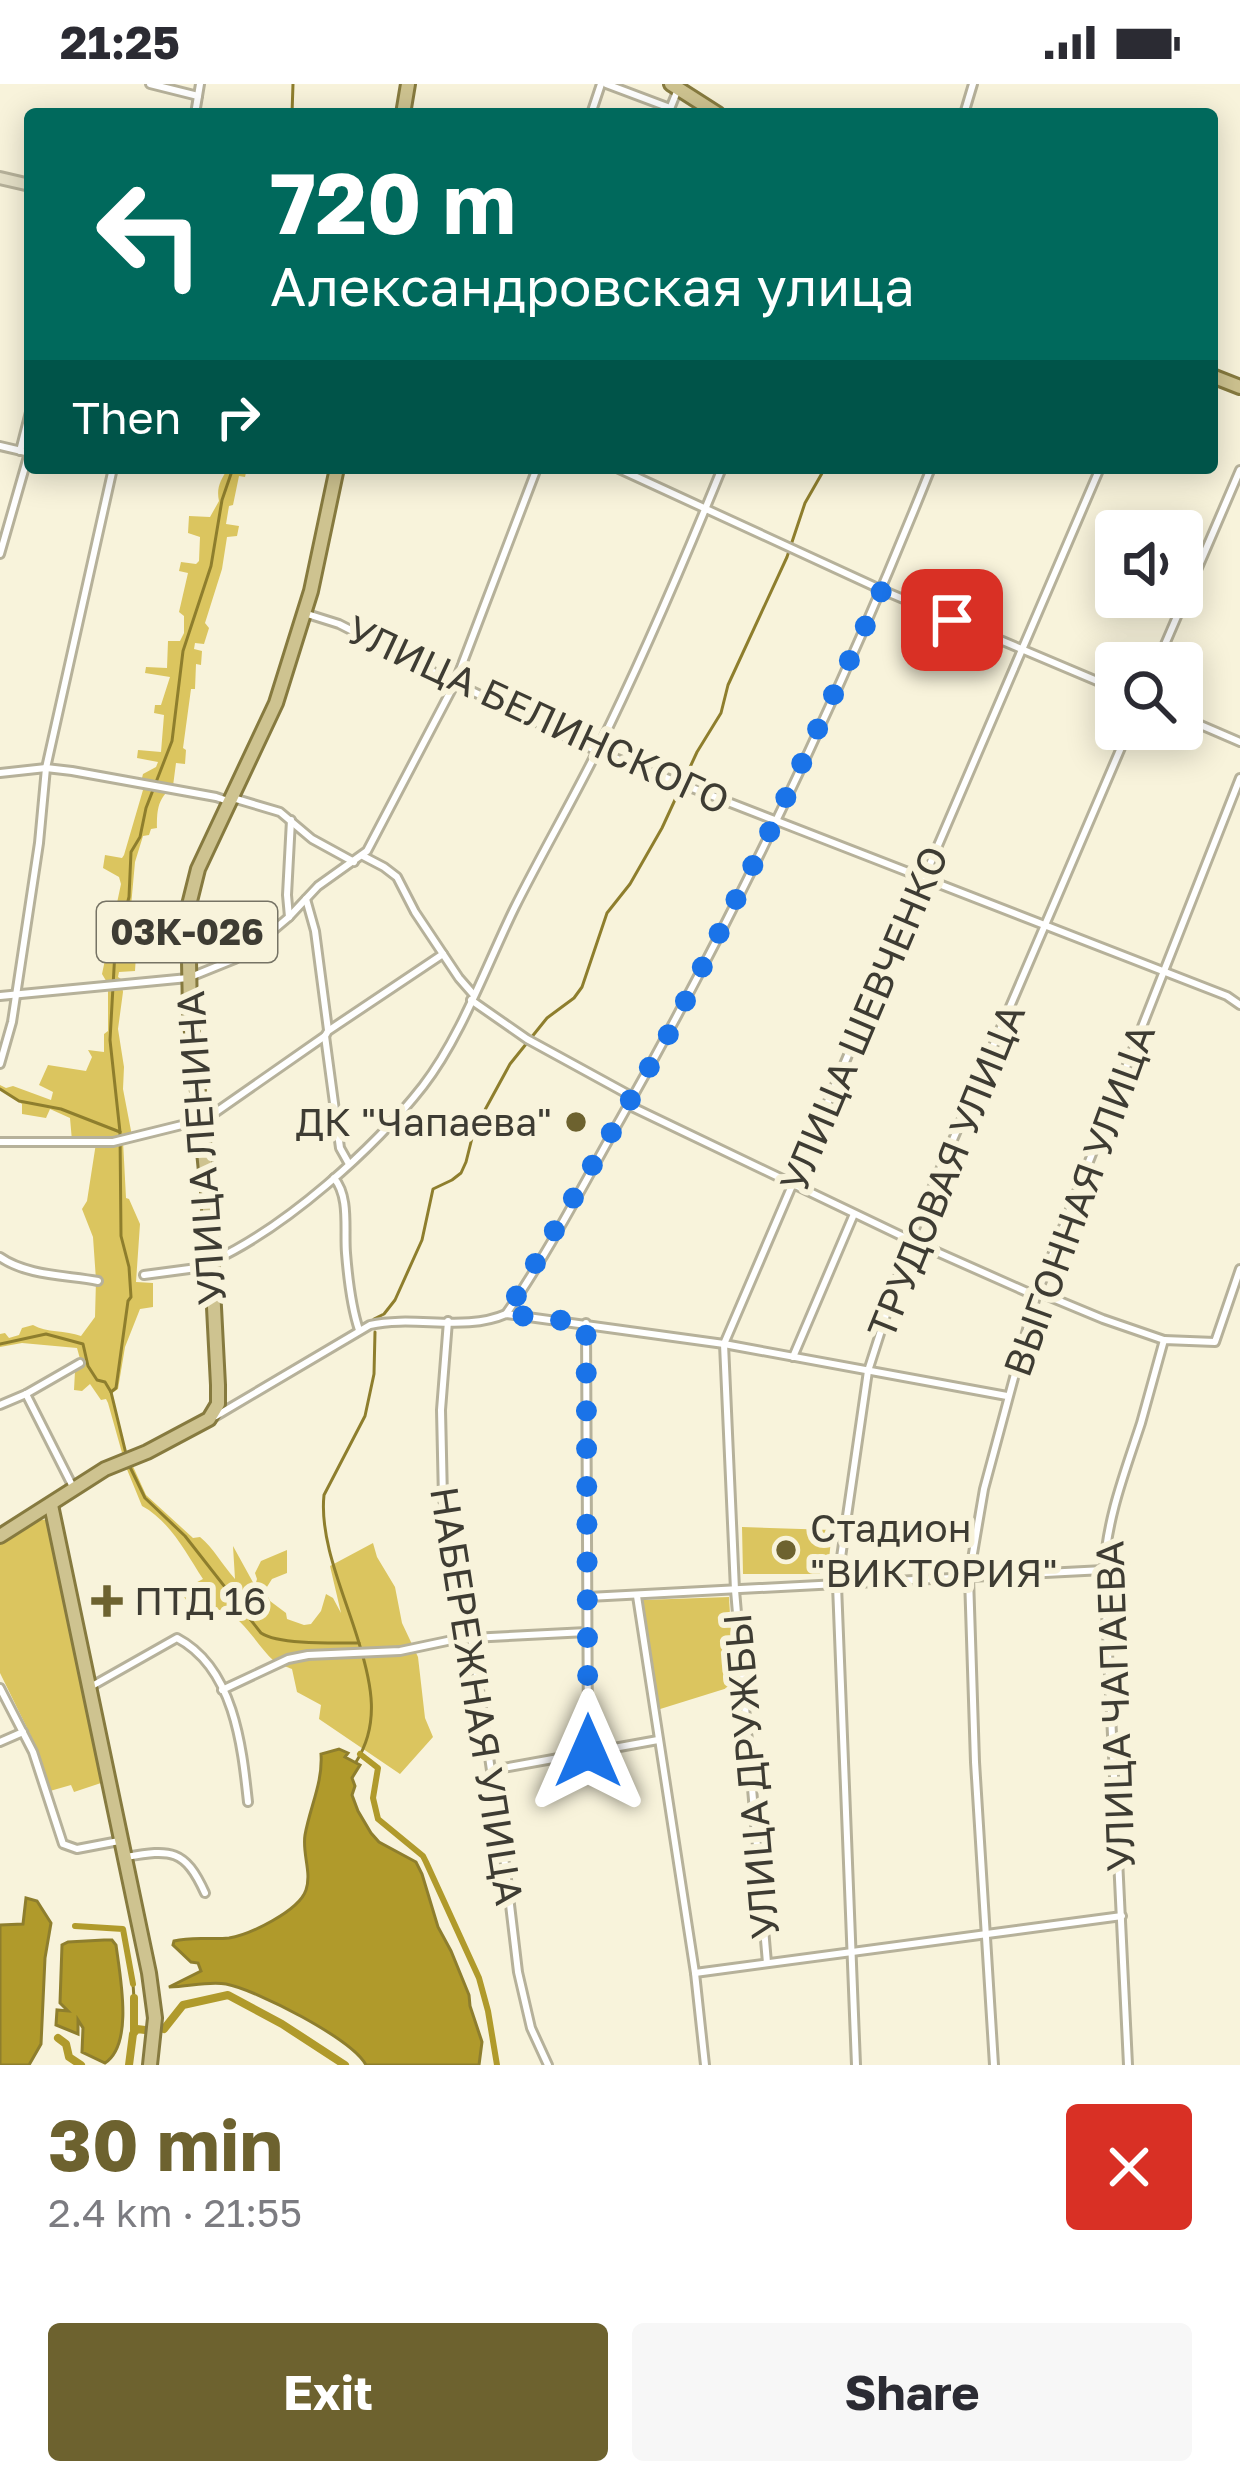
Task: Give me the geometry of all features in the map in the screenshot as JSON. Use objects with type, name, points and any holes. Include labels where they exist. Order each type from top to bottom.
[{"type":"main road","points":[[675,87],[708,108]]},
{"type":"main road","name":"УЛИЦА ЛЕНИНА","points":[[209,1419],[219,1395],[188,979],[188,909],[193,884],[276,704],[322,547],[336,474]]},
{"type":"main road","points":[[0,1536],[74,1487],[209,1419]]},
{"type":"main road","points":[[51,1505],[153,1996],[150,2065]]},
{"type":"street","points":[[150,84],[198,96]]},
{"type":"street","points":[[196,108],[200,84]]},
{"type":"street","points":[[604,84],[662,108]]},
{"type":"street","points":[[0,554],[24,460]]},
{"type":"street","points":[[1166,642],[1240,470]]},
{"type":"street","points":[[0,1064],[12,1022],[46,768],[110,474]]},
{"type":"street","points":[[0,996],[188,979],[235,959],[289,917],[318,886],[363,856],[455,683],[535,474]]},
{"type":"street","points":[[629,474],[882,590],[1095,680]]},
{"type":"street","points":[[144,1275],[212,1264],[284,1218],[349,1164],[424,1085],[597,751],[719,474]]},
{"type":"street","points":[[506,1314],[680,1013],[882,590],[929,474]]},
{"type":"street","name":"УЛИЦА ШЕВЧЕНКО","points":[[735,1590],[724,1344],[1097,474]]},
{"type":"street","name":"УЛИЦА БЕЛИНСКОГО","points":[[304,613],[339,624],[597,751],[1240,1005]]},
{"type":"street","points":[[1203,726],[1240,742]]},
{"type":"street","name":"ТРУДОВАЯ УЛИЦА","points":[[856,2065],[838,1585],[868,1371],[910,1240],[1120,750]]},
{"type":"street","points":[[0,773],[46,768],[280,812],[312,839],[354,862]]},
{"type":"street","name":"ВЫГОННАЯ УЛИЦА","points":[[994,2065],[969,1577],[984,1489],[1037,1294],[1240,778]]},
{"type":"street","points":[[289,917],[291,820]]},
{"type":"street","points":[[363,856],[397,877],[472,997],[530,1041],[630,1101],[854,1214],[1037,1294],[1164,1340],[1215,1342],[1240,1269]]},
{"type":"street","points":[[306,899],[315,932],[340,1148],[349,1164]]},
{"type":"street","points":[[0,1142],[124,1141],[202,1120],[443,954]]},
{"type":"street","points":[[316,1042],[326,1047]]},
{"type":"street","points":[[334,1178],[343,1193],[346,1256],[359,1330]]},
{"type":"street","points":[[793,1357],[854,1214]]},
{"type":"street","points":[[0,1257],[34,1271],[98,1281]]},
{"type":"street","points":[[209,1419],[359,1330],[380,1323],[489,1320],[506,1314],[724,1344],[1007,1396]]},
{"type":"street","name":"НАБЕРЕЖНАЯ УЛИЦА","points":[[448,1321],[441,1409],[442,1486],[492,1770],[518,1972],[531,2028],[548,2065]]},
{"type":"street","points":[[586,1323],[588,1751]]},
{"type":"street","name":"УЛИЦА ЧАПАЕВА","points":[[1128,2065],[1104,1570],[1114,1500],[1164,1340]]},
{"type":"street","points":[[0,1405],[80,1364]]},
{"type":"street","points":[[26,1394],[74,1487]]},
{"type":"street","points":[[219,1395],[233,1406]]},
{"type":"street","points":[[588,1597],[1104,1570]]},
{"type":"street","name":"УЛИЦА ДРУЖБЫ","points":[[735,1590],[767,1963]]},
{"type":"street","points":[[637,1596],[705,2065]]},
{"type":"street","points":[[222,1690],[288,1659],[327,1652],[400,1651],[471,1637],[587,1632]]},
{"type":"street","points":[[88,1688],[177,1638],[210,1666],[222,1690],[240,1736],[248,1802]]},
{"type":"street","points":[[0,1688],[33,1752],[61,1841],[76,1850],[122,1840]]},
{"type":"street","points":[[0,1742],[23,1732]]},
{"type":"street","points":[[492,1770],[658,1740]]},
{"type":"street","points":[[126,1857],[168,1852],[181,1856],[194,1869],[205,1893]]},
{"type":"street","points":[[694,1972],[1122,1916]]},
{"type":"shaded area","points":[[225,474],[246,474],[239,476],[226,524],[239,526],[237,536],[227,537],[205,623],[209,628],[204,644],[195,643],[194,649],[202,651],[201,665],[196,664],[195,689],[191,689],[185,764],[176,763],[173,786],[142,778],[158,762],[137,758],[138,750],[161,752],[164,715],[154,713],[170,677],[145,673],[146,667],[167,668],[168,641],[180,641],[184,633],[184,616],[179,612],[188,573],[179,571],[181,562],[199,561],[200,537],[188,533],[189,516],[210,517],[219,501]]},
{"type":"shaded area","points":[[142,784],[170,789],[160,802],[157,828],[143,836],[120,947],[136,955],[135,971],[119,972],[118,977],[123,992],[118,1029],[123,1089],[132,1136],[123,1141],[126,1198],[140,1224],[136,1282],[153,1283],[153,1307],[140,1309],[125,1347],[118,1389],[112,1393],[125,1449],[146,1495],[193,1538],[205,1541],[235,1579],[233,1546],[255,1586],[261,1561],[287,1550],[287,1573],[272,1579],[265,1590],[287,1619],[311,1624],[326,1594],[341,1613],[330,1566],[373,1543],[395,1587],[402,1623],[418,1657],[425,1718],[433,1737],[400,1774],[319,1719],[321,1705],[297,1692],[292,1669],[274,1661],[240,1622],[221,1610],[197,1616],[180,1591],[203,1579],[169,1529],[142,1506],[106,1399],[101,1400],[90,1384],[82,1391],[74,1390],[75,1371],[82,1366],[77,1348],[22,1343],[0,1347],[0,1334],[9,1338],[33,1325],[81,1336],[95,1317],[93,1237],[82,1209],[96,1143],[72,1141],[70,1118],[50,1109],[46,1118],[22,1114],[22,1104],[0,1090],[0,1085],[51,1100],[53,1092],[39,1085],[48,1065],[86,1071],[92,1057],[88,1050],[104,1052],[108,984],[102,974],[121,884],[119,877],[103,868],[105,855],[124,855]]},
{"type":"shaded area","points":[[38,1519],[46,1520],[50,1528],[105,1779],[74,1792],[71,1785],[50,1791],[30,1734],[0,1673],[0,1540]]},
{"type":"shaded area","name":"Стадион \"ВИКТОРИЯ\"","points":[[742,1527],[832,1530],[828,1569],[820,1574],[743,1574]]},
{"type":"shaded area","points":[[729,1597],[734,1686],[657,1710],[643,1600]]},
{"type":"shaded area","points":[[339,1749],[360,1765],[352,1778],[352,1795],[371,1833],[416,1862],[422,1874],[438,1927],[469,1995],[482,2042],[479,2065],[366,2065],[324,2030],[240,1988],[219,1983],[169,1987],[201,1971],[174,1941],[238,1936],[272,1921],[302,1898],[308,1876],[305,1835],[321,1754]]},
{"type":"shaded area","points":[[26,1898],[37,1901],[51,1923],[41,2044],[29,2065],[0,2065],[0,1925],[23,1924]]},
{"type":"shaded area","points":[[112,1940],[123,2009],[120,2041],[105,2063],[82,2052],[83,2028],[78,2020],[78,2034],[56,2025],[57,2010],[68,2011],[60,2003],[62,1945]]},
{"type":"waterway","points":[[292,108],[293,84]]},
{"type":"waterway","points":[[111,1392],[116,1388],[131,1297],[121,1236],[120,1132],[110,1040],[115,951],[129,897],[131,852],[172,741],[183,651],[211,566],[231,474]]},
{"type":"waterway","points":[[374,1319],[395,1300],[422,1240],[433,1189],[461,1173],[474,1130],[510,1064],[547,1018],[582,987],[607,913],[662,828],[721,713],[728,685],[822,474]]},
{"type":"waterway","points":[[0,1089],[19,1101],[61,1109],[120,1132]]},
{"type":"waterway","points":[[359,1643],[329,1551],[324,1495],[365,1416],[374,1374],[375,1332]]},
{"type":"waterway","points":[[0,1344],[46,1334],[83,1344],[88,1366],[111,1392],[127,1458]]},
{"type":"waterway","points":[[130,1467],[145,1498],[185,1536],[261,1633],[294,1641],[359,1643],[371,1719],[356,1762]]},
{"type":"waterway","points":[[360,1754],[378,1768],[373,1798],[378,1819],[423,1856],[479,1978],[497,2065]]},
{"type":"waterway","points":[[75,1926],[123,1929],[133,1984]]},
{"type":"waterway","points":[[133,1984],[134,1998]]},
{"type":"waterway","points":[[164,2029],[183,2005],[228,1995],[345,2065]]},
{"type":"waterway","points":[[134,1998],[134,2030]]},
{"type":"waterway","points":[[129,2065],[133,2034],[145,2030]]},
{"type":"waterway","points":[[58,2038],[66,2044],[69,2057],[81,2065]]},
{"type":"place","name":"ДК \"Чапаева\"","points":[[576,1122]]},
{"type":"place","name":"Стадион \"ВИКТОРИЯ\"","points":[[786,1550]]},
{"type":"place","name":"ПТД 16","points":[[107,1601]]},
{"type":"route","points":[[588,1751],[586,1323],[506,1314],[671,1030],[882,590],[952,620]]}]
